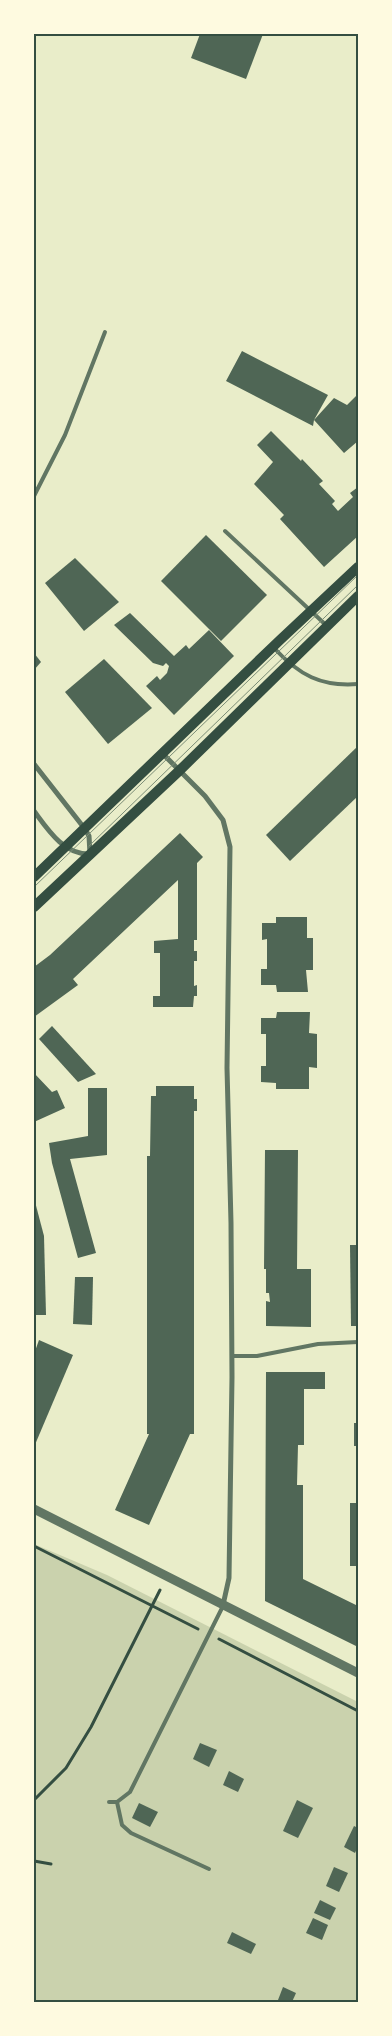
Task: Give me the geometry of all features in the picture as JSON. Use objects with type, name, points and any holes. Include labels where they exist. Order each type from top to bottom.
[{"type":"main road","points":[[34,878],[273,646],[358,568]]},
{"type":"main road","points":[[34,907],[179,771],[358,596]]},
{"type":"street","points":[[163,754],[205,796],[223,820],[230,847],[227,1068],[232,1356],[229,1578],[223,1605]]},
{"type":"street","points":[[34,764],[86,829],[90,844],[90,854],[79,855],[66,848],[34,811]]},
{"type":"street","points":[[34,1508],[358,1673]]},
{"type":"lane","points":[[34,496],[65,435],[105,332]]},
{"type":"lane","points":[[225,531],[327,626]]},
{"type":"lane","points":[[273,646],[288,663],[310,677],[323,682],[342,685],[358,684]]},
{"type":"lane","points":[[232,1356],[258,1356],[318,1344],[358,1342]]},
{"type":"lane","points":[[109,1802],[117,1802],[130,1792],[223,1605]]},
{"type":"lane","points":[[117,1802],[122,1825],[132,1833],[209,1870]]},
{"type":"path","points":[[34,1800],[66,1768],[91,1727],[167,1576]]},
{"type":"path","points":[[34,1861],[51,1864]]},
{"type":"green space","points":[[34,1544],[107,1575],[358,1702],[358,2002],[34,2002]]},
{"type":"building","points":[[200,34],[263,34],[246,79],[191,58]]},
{"type":"building","points":[[242,351],[328,395],[314,420],[313,426],[226,381]]},
{"type":"building","points":[[358,394],[358,441],[344,453],[314,420],[334,398],[347,405]]},
{"type":"building","points":[[271,431],[323,481],[319,484],[335,501],[332,504],[338,511],[353,497],[350,493],[358,487],[358,536],[324,567],[280,519],[284,515],[254,484],[273,462],[257,445]]},
{"type":"building","points":[[206,535],[267,595],[221,641],[161,581]]},
{"type":"building","points":[[75,558],[119,602],[84,631],[45,583]]},
{"type":"building","points":[[130,613],[174,656],[186,645],[189,649],[209,630],[234,656],[174,715],[146,686],[157,676],[160,680],[167,673],[169,666],[166,663],[163,666],[153,663],[114,625]]},
{"type":"building","points":[[34,653],[41,662],[34,670]]},
{"type":"building","points":[[104,659],[152,708],[108,744],[65,692]]},
{"type":"building","points":[[358,746],[358,796],[290,861],[266,835]]},
{"type":"building","points":[[180,833],[203,857],[197,863],[197,940],[194,940],[194,951],[197,951],[197,961],[194,961],[194,986],[197,985],[197,996],[194,996],[193,1007],[153,1007],[153,996],[160,996],[160,953],[154,953],[154,941],[178,939],[178,880],[73,979],[78,985],[34,1017],[34,967],[50,955]]},
{"type":"building","points":[[276,917],[307,917],[307,938],[313,938],[313,970],[306,970],[308,992],[277,992],[276,985],[261,985],[261,969],[267,969],[267,939],[262,940],[262,923],[276,923]]},
{"type":"building","points":[[277,1012],[310,1012],[309,1033],[317,1034],[317,1068],[309,1067],[309,1089],[276,1089],[276,1083],[261,1082],[261,1066],[266,1066],[266,1034],[261,1034],[261,1018],[276,1018]]},
{"type":"building","points":[[52,1026],[96,1074],[78,1082],[39,1039]]},
{"type":"building","points":[[34,1073],[52,1092],[57,1090],[65,1108],[34,1122]]},
{"type":"building","points":[[156,1086],[194,1086],[194,1099],[197,1099],[197,1111],[194,1111],[194,1434],[190,1434],[149,1525],[115,1510],[149,1434],[147,1434],[147,1156],[150,1156],[151,1096],[156,1096]]},
{"type":"building","points":[[88,1088],[107,1088],[107,1155],[70,1159],[96,1253],[78,1258],[52,1163],[49,1143],[88,1136]]},
{"type":"building","points":[[265,1150],[298,1150],[297,1269],[311,1269],[311,1327],[266,1326],[266,1301],[270,1302],[269,1293],[266,1293],[266,1269],[264,1269]]},
{"type":"building","points":[[34,1198],[44,1236],[46,1315],[34,1315]]},
{"type":"building","points":[[350,1245],[358,1245],[358,1326],[351,1326]]},
{"type":"building","points":[[75,1277],[93,1277],[92,1325],[73,1324]]},
{"type":"building","points":[[39,1340],[73,1355],[34,1447],[34,1354]]},
{"type":"building","points":[[266,1372],[325,1372],[325,1389],[304,1389],[304,1445],[298,1445],[297,1485],[303,1485],[303,1579],[358,1606],[358,1647],[265,1601]]},
{"type":"building","points":[[354,1423],[358,1423],[358,1446],[354,1446]]},
{"type":"building","points":[[350,1503],[358,1503],[358,1566],[350,1566]]},
{"type":"building","points":[[200,1743],[217,1750],[209,1767],[193,1759]]},
{"type":"building","points":[[229,1771],[244,1779],[238,1792],[223,1785]]},
{"type":"building","points":[[297,1800],[313,1808],[298,1838],[283,1831]]},
{"type":"building","points":[[139,1803],[158,1812],[150,1827],[132,1818]]},
{"type":"building","points":[[354,1826],[358,1828],[358,1846],[355,1853],[344,1847]]},
{"type":"building","points":[[334,1867],[348,1873],[339,1892],[326,1886]]},
{"type":"building","points":[[320,1900],[336,1908],[330,1920],[314,1913]]},
{"type":"building","points":[[313,1918],[328,1925],[322,1940],[306,1933]]},
{"type":"building","points":[[232,1932],[256,1944],[251,1954],[227,1943]]},
{"type":"building","points":[[283,1987],[296,1993],[292,2002],[278,2000]]},
{"type":"tram line","points":[[34,887],[358,575]]},
{"type":"tram line","points":[[89,846],[358,585]]}]
